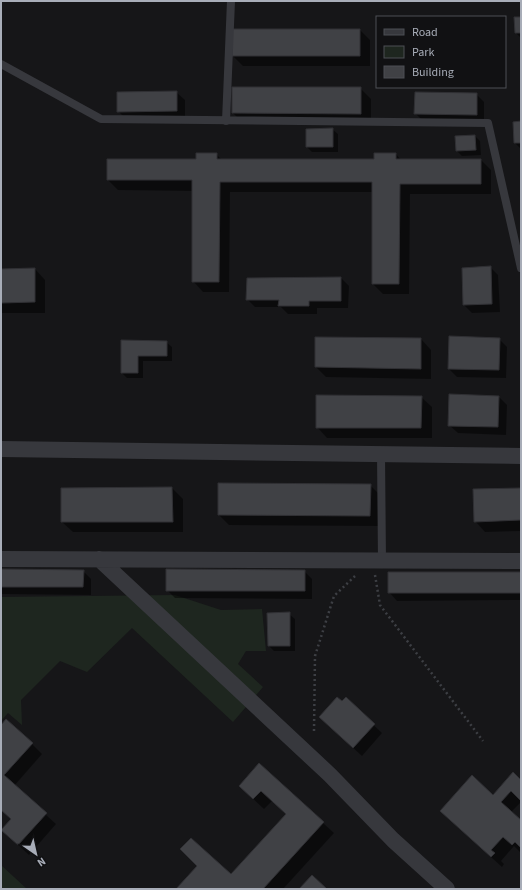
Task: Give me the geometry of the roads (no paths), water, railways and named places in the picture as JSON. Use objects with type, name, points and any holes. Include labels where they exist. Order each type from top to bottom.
[{"type":"street","points":[[1,449],[521,456]]},
{"type":"street","points":[[1,558],[521,561]]},
{"type":"street","points":[[99,559],[324,769],[393,840],[447,889]]},
{"type":"lane","points":[[226,121],[231,1]]},
{"type":"lane","points":[[1,64],[101,119],[488,123],[521,268]]},
{"type":"lane","points":[[377,561],[381,454]]}]
